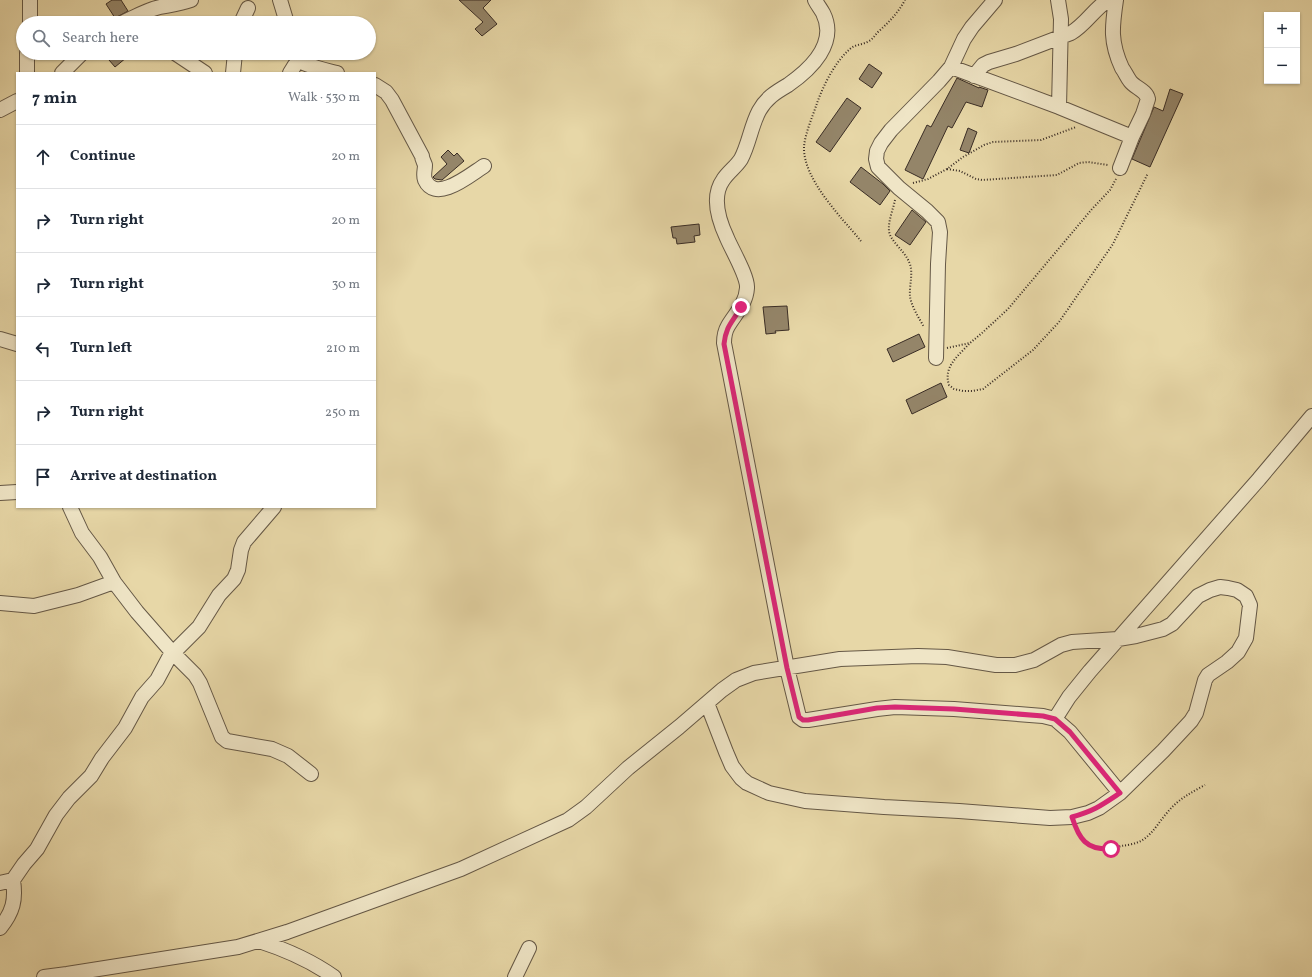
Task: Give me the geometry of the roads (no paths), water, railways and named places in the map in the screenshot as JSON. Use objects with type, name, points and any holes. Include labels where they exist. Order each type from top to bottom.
[{"type":"street","points":[[30,0],[30,16]]},
{"type":"street","points":[[136,16],[160,7],[179,4],[190,0]]},
{"type":"street","points":[[280,0],[285,16]]},
{"type":"street","points":[[814,0],[823,13],[826,23],[827,34],[825,46],[818,58],[807,70],[788,85],[774,92],[765,102],[754,122],[749,141],[740,159],[723,180],[718,192],[717,200],[717,207],[726,236],[745,278],[747,288],[741,307],[725,332],[724,344],[787,668],[799,717],[803,720],[820,719],[877,708],[895,707],[954,709],[1043,716],[1055,719],[1070,732],[1120,793]]},
{"type":"street","points":[[936,353],[940,232],[938,222],[899,188],[878,167],[876,159],[877,151],[891,130],[951,67],[964,39],[972,27],[995,0]]},
{"type":"street","points":[[1058,0],[1061,19],[1059,107]]},
{"type":"street","points":[[974,76],[983,65],[989,62],[1016,54],[1061,37],[1077,29],[1108,0]]},
{"type":"street","points":[[1116,0],[1112,33],[1114,46],[1130,82],[1145,93],[1148,99],[1120,168]]},
{"type":"street","points":[[244,16],[248,8]]},
{"type":"street","points":[[27,60],[27,72]]},
{"type":"street","points":[[63,72],[75,60]]},
{"type":"street","points":[[186,60],[204,72]]},
{"type":"street","points":[[233,72],[234,60]]},
{"type":"street","points":[[290,72],[295,60]]},
{"type":"street","points":[[300,60],[304,64],[333,72]]},
{"type":"street","points":[[951,67],[1059,107],[1132,137]]},
{"type":"street","points":[[376,85],[386,92],[392,100],[422,156],[425,166],[424,178],[428,184],[435,189],[450,187],[484,166]]},
{"type":"street","points":[[0,110],[16,102]]},
{"type":"street","points":[[0,339],[16,344]]},
{"type":"street","points":[[1055,719],[1069,697],[1118,639],[1259,479],[1312,416]]},
{"type":"street","points":[[0,493],[16,492]]},
{"type":"street","points":[[70,508],[82,533],[100,557],[114,582],[137,612],[172,652],[195,675],[200,683],[222,737],[227,741],[272,749],[288,756],[311,774]]},
{"type":"street","points":[[0,928],[7,920],[13,906],[14,899],[7,881],[37,849],[56,815],[68,798],[91,776],[102,758],[125,728],[142,697],[157,680],[172,652],[199,627],[219,595],[234,579],[238,570],[241,550],[244,542],[273,508]]},
{"type":"street","points":[[0,603],[34,606],[78,595],[114,582]]},
{"type":"street","points":[[44,977],[238,947],[287,932],[461,869],[568,820],[586,807],[628,768],[722,690],[736,680],[754,673],[840,659],[918,656],[947,657],[996,665],[1016,665],[1034,660],[1061,645],[1072,642],[1118,639],[1163,629],[1172,624],[1198,596],[1210,590],[1228,588],[1237,590],[1246,596],[1250,605],[1246,638],[1238,652],[1227,662],[1208,674],[1196,713],[1191,721],[1163,752],[1120,793],[1099,808],[1088,813],[1072,817],[1050,818],[806,801],[769,793],[747,783],[732,766],[707,703]]},
{"type":"street","points":[[259,940],[285,949],[318,966],[334,977]]},
{"type":"street","points":[[515,977],[529,948]]}]
